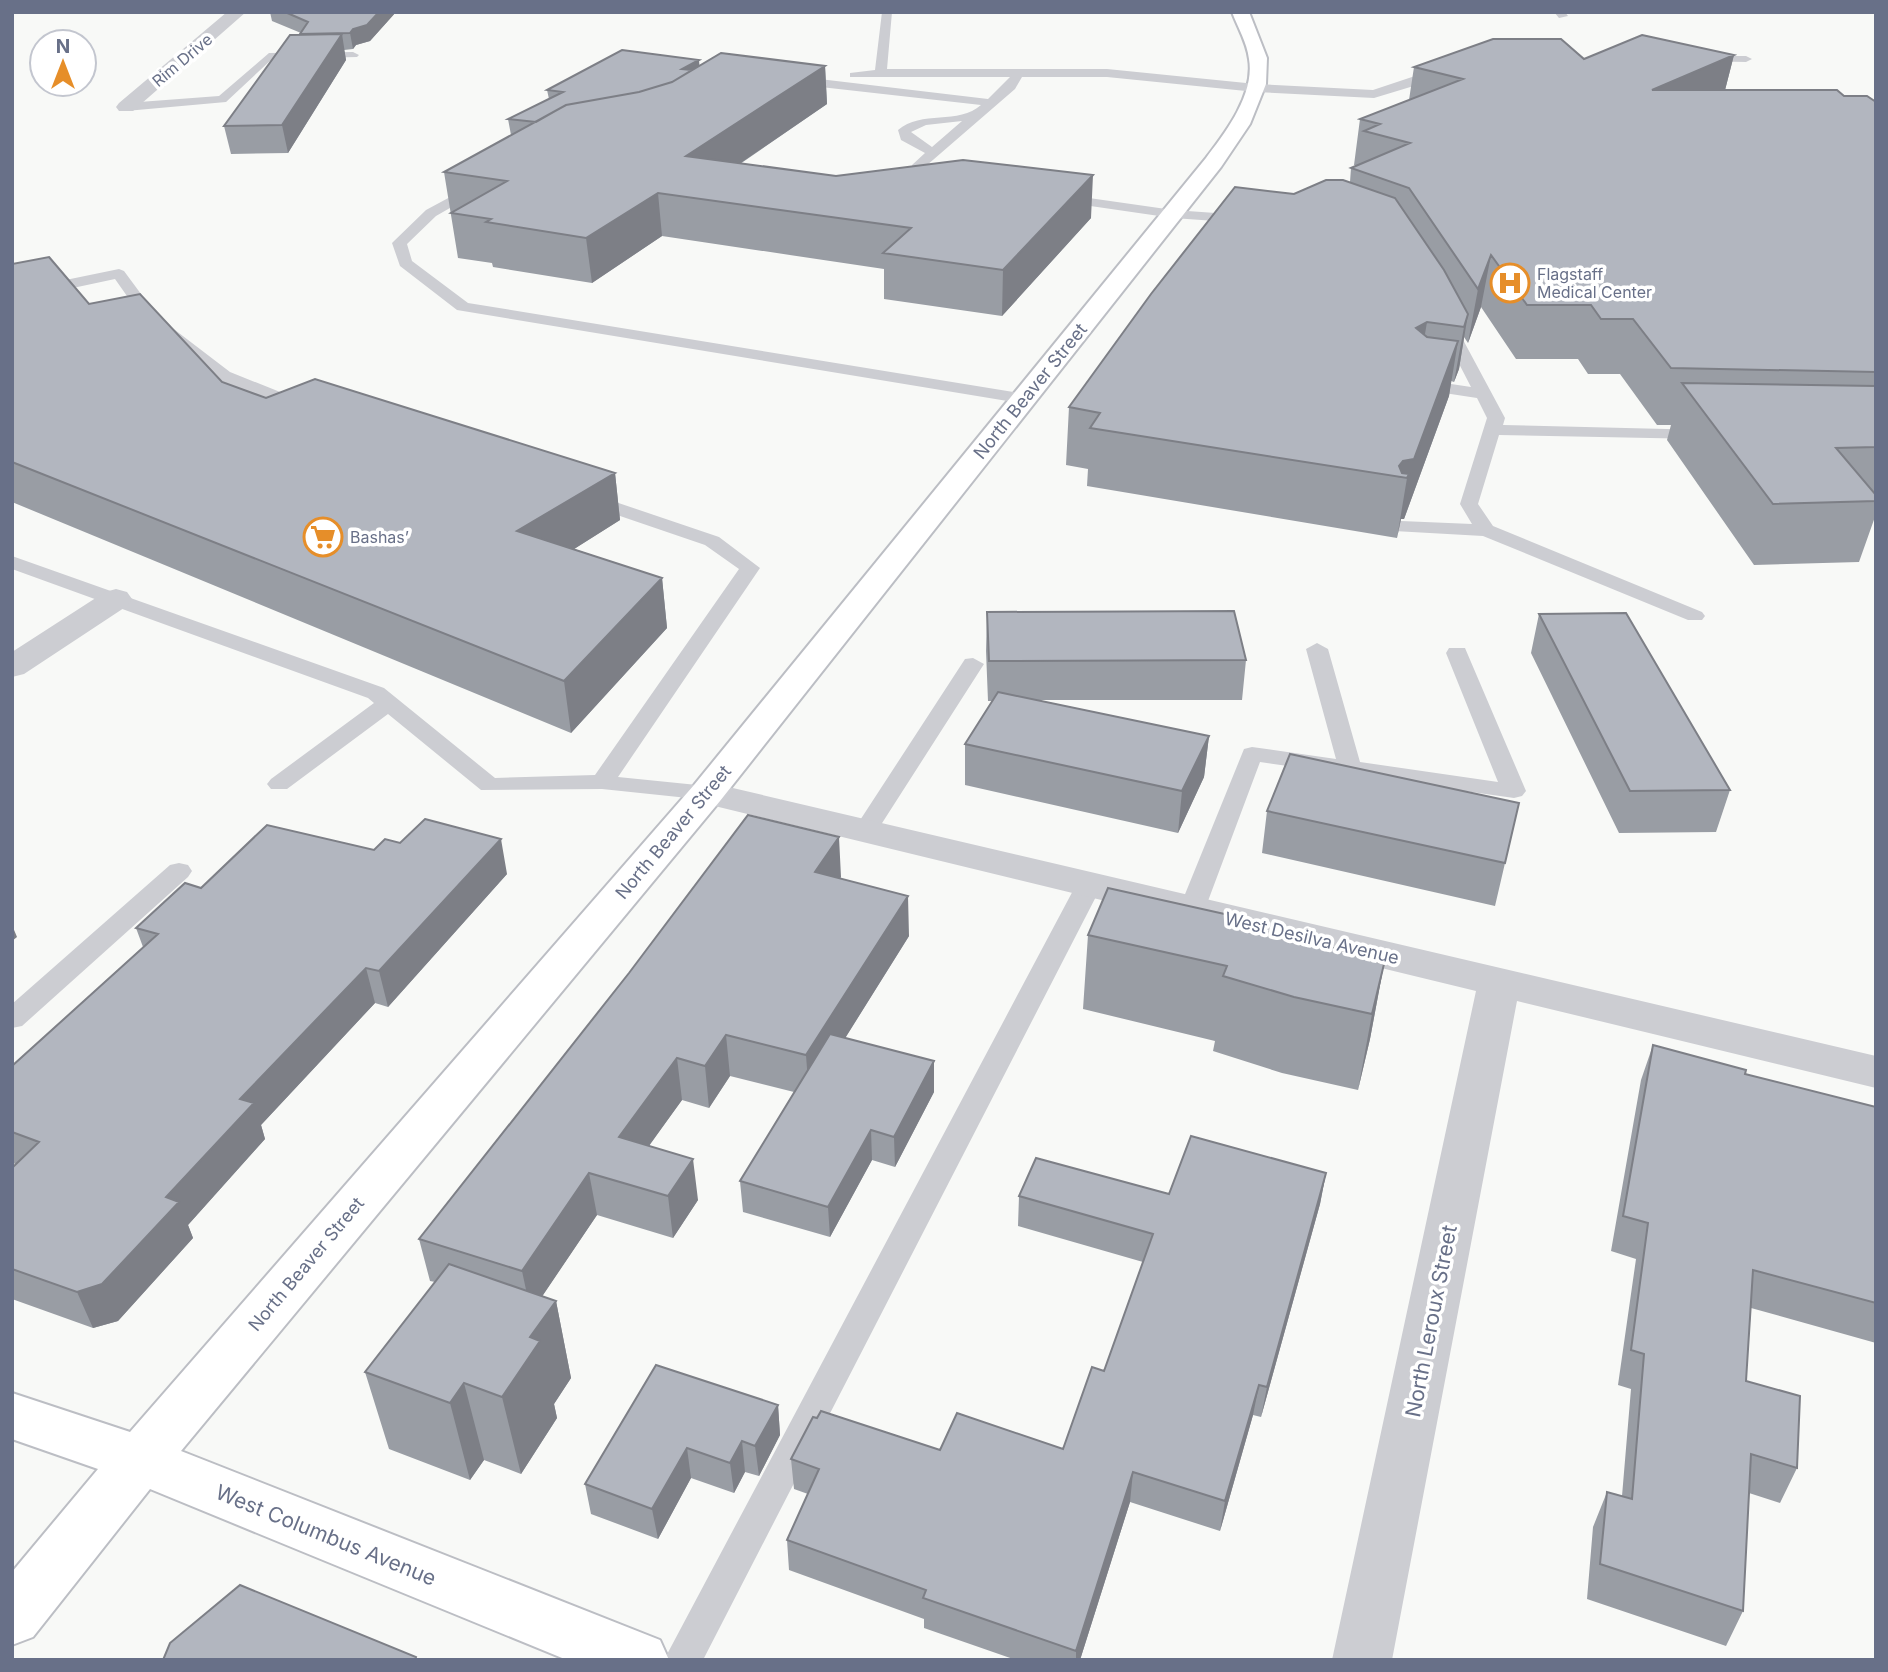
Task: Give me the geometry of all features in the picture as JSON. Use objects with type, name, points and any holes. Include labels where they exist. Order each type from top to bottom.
[{"type":"street","name":"Rim Drive","points":[[126,107],[238,12]]},
{"type":"street","name":"North Beaver Street","points":[[12,1617],[140,1460],[707,793],[1173,214],[1244,118],[1256,88],[1259,62],[1240,12]]},
{"type":"street","points":[[12,667],[116,599]]},
{"type":"street","name":"West Desilva Avenue","points":[[707,793],[1876,1072]]},
{"type":"street","name":"North Leroux Street","points":[[1362,1660],[1499,982]]},
{"type":"street","name":"West Columbus Avenue","points":[[12,1416],[140,1460],[639,1660]]},
{"type":"lane","points":[[881,73],[887,12]]},
{"type":"lane","points":[[126,107],[222,99],[269,56],[353,55]]},
{"type":"lane","points":[[1691,59],[1746,59]]},
{"type":"lane","points":[[837,84],[853,76],[881,73],[1107,73],[1256,88],[1374,94],[1430,75],[1454,75]]},
{"type":"lane","points":[[960,184],[933,180],[921,174],[919,165],[1011,86],[1018,73]]},
{"type":"lane","points":[[783,79],[992,103]]},
{"type":"lane","points":[[934,153],[906,137],[904,130],[924,122],[976,116]]},
{"type":"lane","points":[[489,180],[431,213],[399,243],[405,263],[463,307],[1025,398]]},
{"type":"lane","points":[[1050,197],[1173,214],[1263,220]]},
{"type":"lane","points":[[12,296],[119,274],[152,320],[224,376],[318,412]]},
{"type":"lane","points":[[1438,311],[1496,418],[1469,504],[1486,530]]},
{"type":"lane","points":[[1418,384],[1483,394]]},
{"type":"lane","points":[[1492,430],[1721,434]]},
{"type":"lane","points":[[568,492],[712,541],[750,568],[602,782]]},
{"type":"lane","points":[[1401,527],[1486,530],[1695,616]]},
{"type":"lane","points":[[12,562],[376,693],[489,785],[602,782],[707,793]]},
{"type":"lane","points":[[1317,649],[1350,768]]},
{"type":"lane","points":[[1192,909],[1252,754],[1514,791],[1457,653]]},
{"type":"lane","points":[[865,831],[973,664]]},
{"type":"lane","points":[[279,784],[388,703]]},
{"type":"lane","points":[[12,1019],[179,871]]},
{"type":"lane","points":[[683,1660],[1090,884]]},
{"type":"building","points":[[285,12],[379,12],[367,25],[353,29],[350,33],[300,34],[308,22]]},
{"type":"building","points":[[342,34],[282,125],[224,126],[290,35]]},
{"type":"building","name":"Flagstaff Medical Center","points":[[1642,35],[1734,55],[1652,90],[1837,90],[1844,96],[1867,96],[1876,102],[1876,372],[1671,368],[1633,319],[1601,319],[1591,305],[1527,305],[1491,255],[1478,289],[1409,188],[1351,168],[1410,143],[1364,131],[1380,124],[1360,119],[1463,79],[1414,67],[1493,39],[1561,39],[1584,59]]},
{"type":"building","points":[[622,50],[699,60],[682,69],[692,70],[672,82],[639,92],[566,105],[536,122],[508,119],[563,92],[547,90]]},
{"type":"building","points":[[721,53],[825,66],[686,156],[836,176],[963,160],[1093,175],[1003,270],[883,253],[911,228],[658,193],[586,238],[486,222],[491,219],[451,213],[507,181],[444,172],[566,105],[639,92],[672,82]]},
{"type":"building","points":[[1326,180],[1343,180],[1395,198],[1444,270],[1468,314],[1464,327],[1427,322],[1416,328],[1427,337],[1458,341],[1414,459],[1403,461],[1399,466],[1402,473],[1409,474],[1407,478],[1090,428],[1100,413],[1069,407],[1151,294],[1235,187],[1294,194]]},
{"type":"building","points":[[49,257],[89,304],[140,294],[222,382],[266,398],[315,379],[615,473],[517,531],[662,578],[564,681],[12,462],[12,264]]},
{"type":"building","points":[[1682,383],[1876,386],[1876,447],[1836,448],[1876,495],[1876,501],[1773,504]]},
{"type":"building","points":[[1234,611],[1246,660],[989,661],[987,612]]},
{"type":"building","points":[[1626,613],[1730,790],[1630,791],[1539,614]]},
{"type":"building","points":[[998,692],[1209,736],[1182,791],[965,744]]},
{"type":"building","points":[[1290,754],[1519,803],[1505,863],[1267,811]]},
{"type":"building","points":[[748,815],[839,837],[815,872],[908,896],[806,1055],[726,1035],[705,1066],[677,1058],[619,1137],[693,1159],[668,1196],[589,1173],[522,1271],[419,1239],[629,973]]},
{"type":"building","points":[[425,819],[501,839],[379,971],[366,968],[240,1099],[254,1103],[166,1197],[179,1202],[102,1284],[77,1292],[12,1269],[12,1168],[39,1142],[12,1132],[12,1066],[158,934],[136,928],[185,883],[201,888],[267,825],[374,850],[385,839],[400,843]]},
{"type":"building","points":[[1108,888],[1247,919],[1245,927],[1320,944],[1384,964],[1372,1014],[1294,997],[1223,976],[1227,966],[1088,935]]},
{"type":"building","points":[[830,1034],[934,1061],[894,1137],[871,1130],[828,1207],[740,1181]]},
{"type":"building","points":[[1653,1045],[1746,1070],[1745,1074],[1876,1107],[1876,1303],[1753,1270],[1746,1381],[1800,1396],[1797,1468],[1751,1454],[1743,1611],[1600,1564],[1607,1492],[1632,1499],[1644,1354],[1631,1350],[1648,1223],[1623,1216]]},
{"type":"building","points":[[1191,1136],[1326,1173],[1267,1387],[1259,1385],[1225,1501],[1133,1472],[1076,1651],[923,1598],[926,1590],[787,1540],[819,1469],[791,1459],[813,1417],[817,1418],[821,1411],[940,1450],[957,1413],[1063,1449],[1092,1367],[1104,1371],[1153,1234],[1019,1196],[1036,1158],[1169,1194]]},
{"type":"building","points":[[449,1264],[556,1301],[530,1337],[540,1341],[502,1397],[464,1383],[450,1403],[365,1372]]},
{"type":"building","points":[[656,1365],[778,1405],[755,1446],[742,1441],[730,1463],[687,1448],[652,1509],[585,1484]]},
{"type":"building","points":[[240,1585],[416,1657],[415,1660],[163,1660],[170,1643]]},
{"type":"place","name":"Flagstaff Medical Center","points":[[1510,283]]},
{"type":"place","name":"Bashas’","points":[[323,537]]}]
